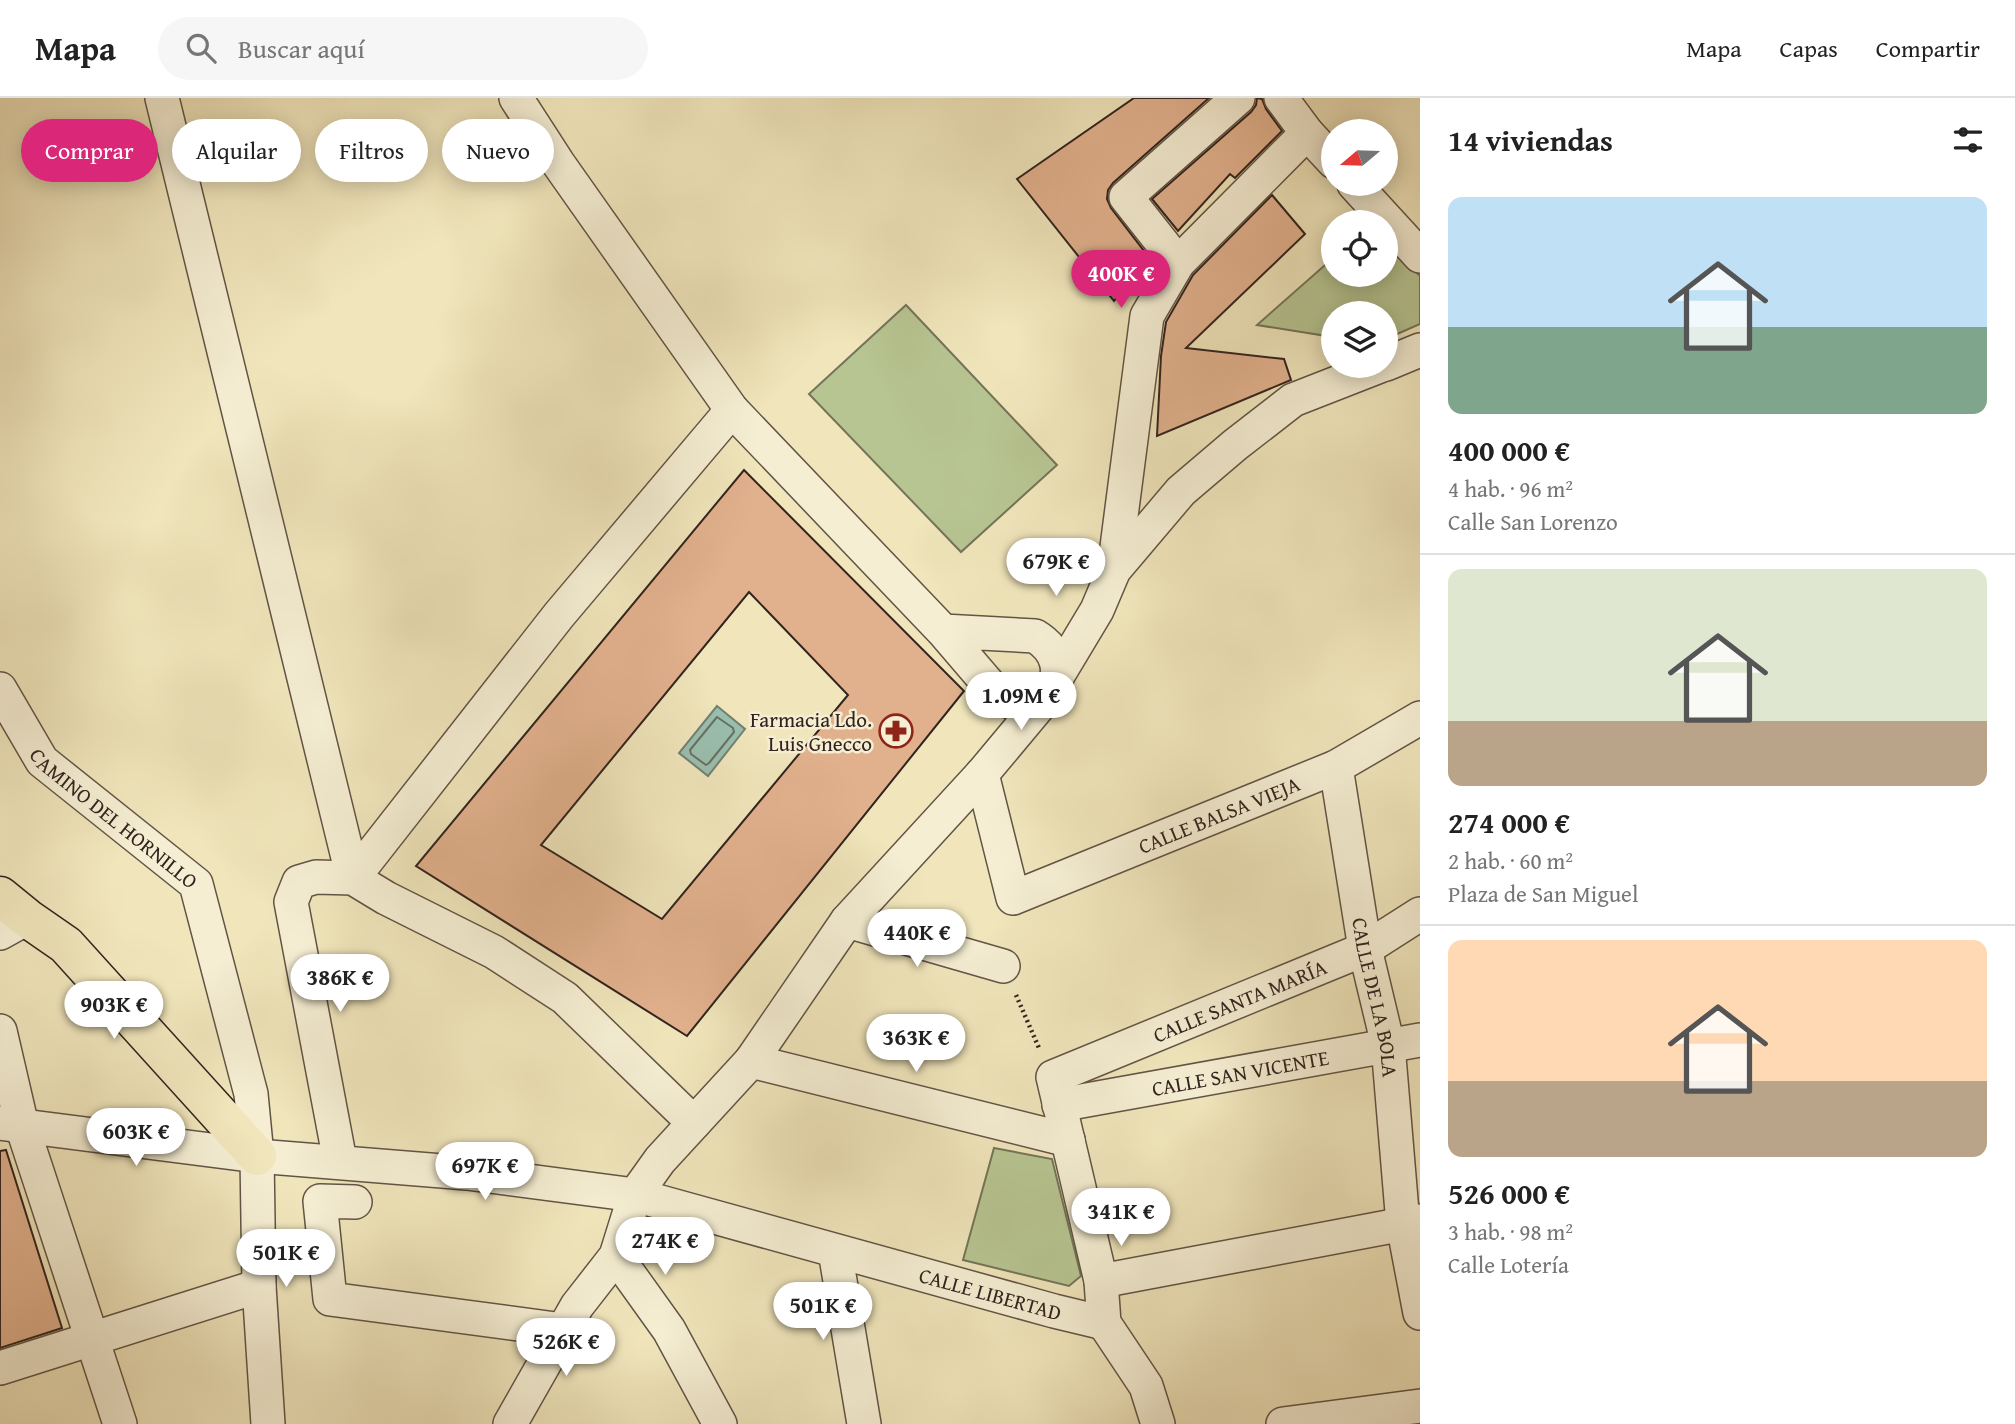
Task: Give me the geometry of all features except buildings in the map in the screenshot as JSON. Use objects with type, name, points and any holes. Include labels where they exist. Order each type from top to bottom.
[{"type":"main road","points":[[9,916],[66,945],[257,1156]]},
{"type":"street","points":[[162,98],[354,877]]},
{"type":"street","points":[[516,98],[558,163],[732,410],[943,631],[1005,701],[1017,705],[1038,702],[1053,685],[1058,663],[1045,642],[1023,636],[943,631]]},
{"type":"street","points":[[1178,263],[1126,197],[1238,98]]},
{"type":"street","points":[[1281,98],[1321,148]]},
{"type":"street","points":[[510,1424],[570,1318],[616,1256],[635,1195],[660,1160],[751,1061],[847,921],[988,766],[1053,685],[1097,610],[1114,570],[1147,316],[1178,263],[1307,133]]},
{"type":"street","points":[[1364,196],[1420,256]]},
{"type":"street","points":[[1398,358],[1420,350]]},
{"type":"street","points":[[1114,570],[1181,491],[1235,445],[1293,400],[1349,378]]},
{"type":"street","points":[[354,877],[559,615],[732,410]]},
{"type":"street","points":[[988,766],[994,689],[987,673],[992,651],[1000,642],[1097,610]]},
{"type":"street","name":"CAMINO DEL HORNILLO","points":[[0,689],[42,761],[196,884],[251,1094],[257,1156],[259,1286],[268,1424]]},
{"type":"street","name":"CALLE BALSA VIEJA","points":[[988,766],[1013,898],[1336,767],[1420,718]]},
{"type":"street","name":"CALLE DE LA BOLA","points":[[1336,767],[1365,949],[1388,1045],[1412,1223],[1420,1313]]},
{"type":"street","points":[[340,1161],[291,902],[299,882],[316,877],[354,877],[386,898],[494,952],[565,998],[694,1123]]},
{"type":"street","name":"CALLE SANTA MARÍA","points":[[1056,1091],[1365,949],[1420,914]]},
{"type":"street","points":[[847,921],[1003,966]]},
{"type":"street","points":[[0,1031],[11,1124],[120,1424]]},
{"type":"street","name":"CALLE SAN VICENTE","points":[[1056,1091],[1420,1040]]},
{"type":"street","points":[[751,1061],[1068,1140]]},
{"type":"street","points":[[1056,1091],[1101,1281],[1104,1323],[1146,1385],[1158,1424]]},
{"type":"street","name":"CALLE LIBERTAD","points":[[11,1124],[257,1156],[481,1174],[635,1195],[1104,1323]]},
{"type":"street","points":[[355,1202],[320,1201],[330,1299],[570,1318]]},
{"type":"street","points":[[1101,1281],[1412,1223]]},
{"type":"street","points":[[835,1251],[864,1424]]},
{"type":"street","points":[[616,1256],[669,1330],[720,1424]]},
{"type":"street","points":[[0,1368],[259,1286]]},
{"type":"street","points":[[1283,1424],[1325,1421],[1420,1406]]},
{"type":"green space","points":[[1398,253],[1420,276],[1420,324],[1398,334],[1398,301],[1321,301],[1321,335],[1257,325],[1321,269],[1321,287],[1398,287]]},
{"type":"green space","points":[[906,305],[1057,465],[961,552],[809,394]]},
{"type":"green space","points":[[994,1148],[1052,1159],[1081,1276],[1069,1286],[963,1260]]},
{"type":"water","points":[[717,706],[745,729],[708,776],[679,753]]},
{"type":"place","name":"Farmacia Ldo. Luis Gnecco","points":[[896,731]]}]
